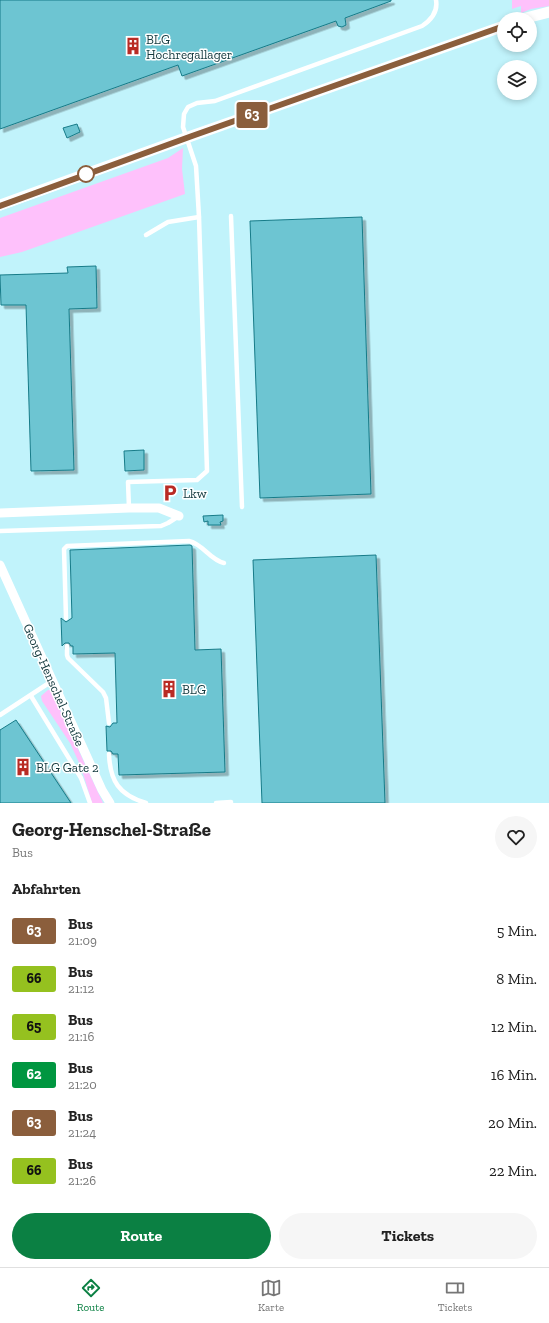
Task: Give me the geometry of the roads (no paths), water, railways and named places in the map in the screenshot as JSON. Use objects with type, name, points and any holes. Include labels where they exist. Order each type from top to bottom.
[{"type":"street","points":[[537,15],[549,12]]},
{"type":"street","points":[[0,206],[180,140],[497,28]]},
{"type":"street","points":[[0,513],[159,508],[179,516]]},
{"type":"street","name":"Georg-Henschel-Straße","points":[[0,565],[102,790],[110,803]]},
{"type":"lane","points":[[129,508],[128,482],[197,480],[207,471],[199,217],[196,166],[182,127],[186,110],[188,107],[197,103],[215,101],[422,26],[429,21],[435,12],[436,0]]},
{"type":"lane","points":[[231,216],[242,507]]},
{"type":"lane","points":[[146,235],[168,222],[199,217]]},
{"type":"lane","points":[[0,530],[161,526],[179,516]]},
{"type":"lane","points":[[66,618],[64,549],[66,546],[189,541],[194,542],[219,562],[224,563]]},
{"type":"lane","points":[[67,646],[68,658],[103,692],[106,698],[109,723]]},
{"type":"lane","points":[[0,716],[52,681]]},
{"type":"lane","points":[[31,696],[81,778],[90,803]]},
{"type":"lane","points":[[110,754],[111,773],[118,787],[126,795],[146,803]]},
{"type":"lane","points":[[216,803],[231,802]]},
{"type":"place","name":"BLG Hochregallager","points":[[133,46]]},
{"type":"place","name":"Lkw","points":[[170,493]]},
{"type":"place","name":"BLG","points":[[169,689]]},
{"type":"place","name":"BLG Gate 2","points":[[23,767]]}]
